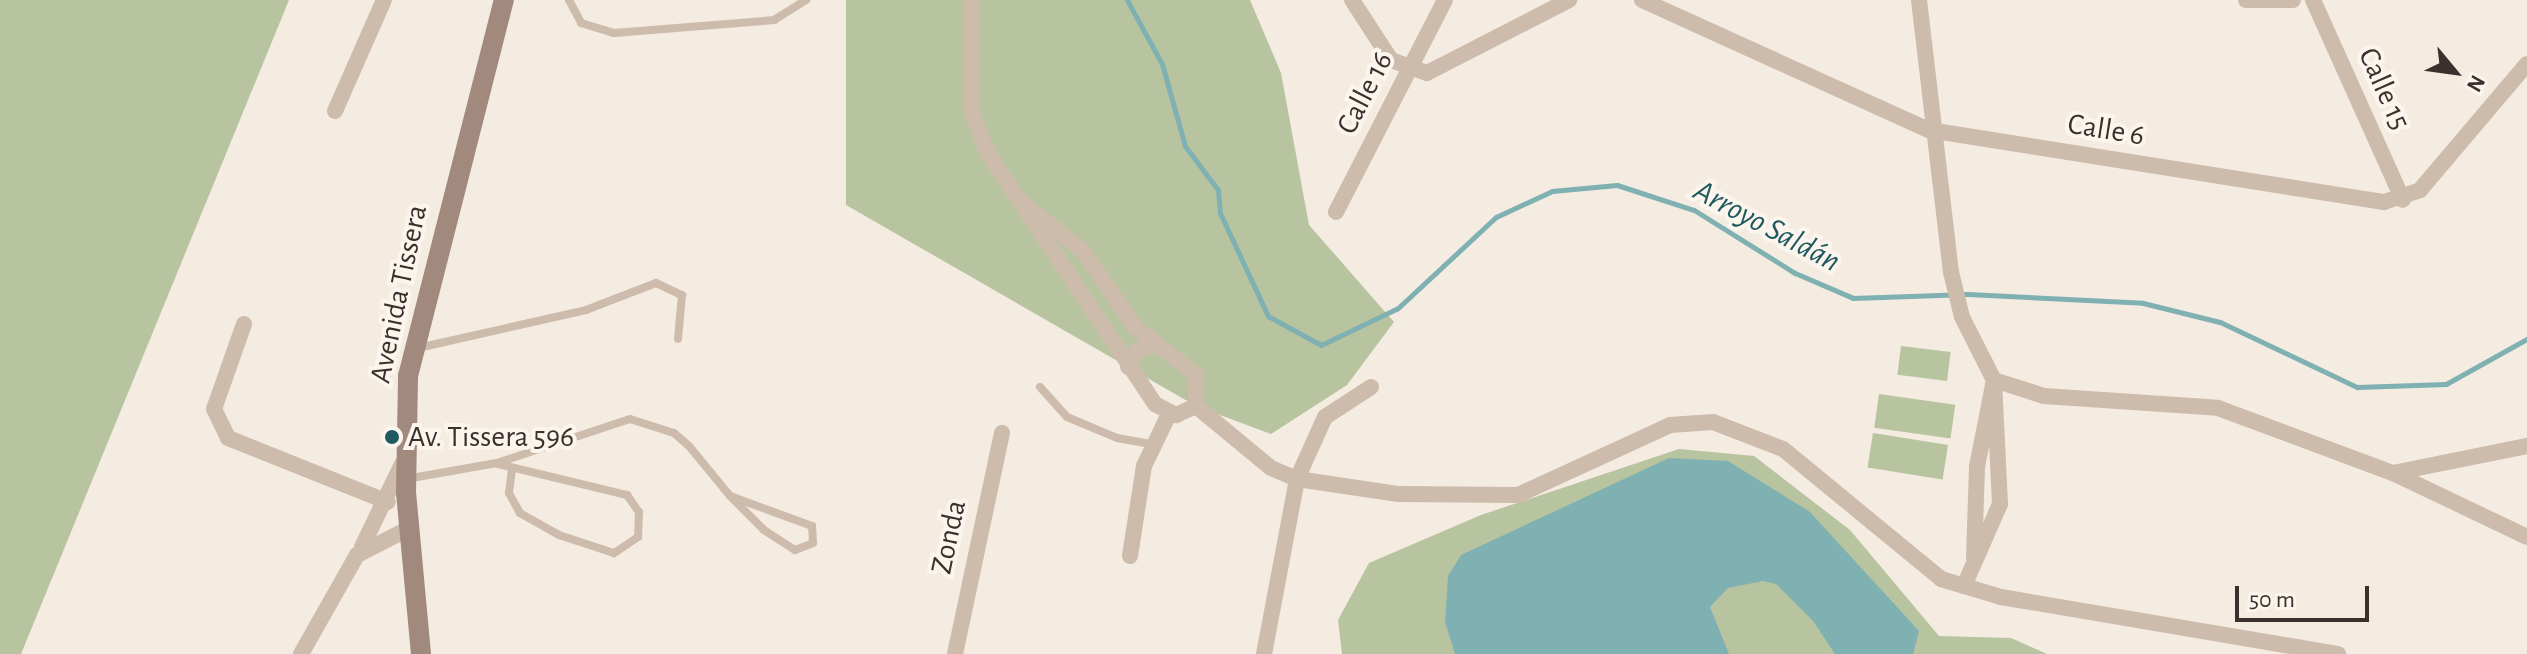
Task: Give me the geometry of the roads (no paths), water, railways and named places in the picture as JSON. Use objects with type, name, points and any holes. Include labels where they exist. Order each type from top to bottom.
[{"type":"main road","name":"Avenida Tissera","points":[[421,654],[406,479],[413,348],[504,0]]},
{"type":"street","points":[[335,111],[384,0]]},
{"type":"street","points":[[972,0],[968,76],[976,130],[1128,367],[1170,412]]},
{"type":"street","points":[[1352,0],[1382,50],[1407,71],[1441,71],[1569,0]]},
{"type":"street","name":"Calle 16","points":[[1336,212],[1445,0]]},
{"type":"street","name":"Calle 6","points":[[1642,0],[1929,130],[2403,200]]},
{"type":"street","points":[[1919,0],[1929,130],[1951,272],[1962,317],[1994,380],[2000,504],[1974,557],[1964,586]]},
{"type":"street","points":[[2246,0],[2293,0]]},
{"type":"street","name":"Calle 15","points":[[2313,0],[2403,200]]},
{"type":"street","points":[[2403,200],[2527,64]]},
{"type":"street","points":[[1026,206],[1083,251],[1154,344],[1196,375],[1196,406]]},
{"type":"street","points":[[244,324],[214,409],[228,438],[388,502]]},
{"type":"street","points":[[1128,367],[1136,352],[1154,344]]},
{"type":"street","points":[[1994,380],[2044,396],[2218,408],[2393,473],[2527,537]]},
{"type":"street","points":[[1974,557],[1977,467],[1994,380]]},
{"type":"street","points":[[1264,654],[1297,479],[1325,417],[1371,387]]},
{"type":"street","points":[[1130,556],[1152,444],[1170,412],[1196,406]]},
{"type":"street","points":[[1196,406],[1271,468],[1297,479],[1399,494],[1518,495],[1670,425],[1713,422],[1783,449],[1929,571],[1964,586],[2272,647],[2338,654]]},
{"type":"street","name":"Zonda","points":[[955,654],[1002,433]]},
{"type":"street","points":[[2393,473],[2527,446]]},
{"type":"street","points":[[301,654],[388,502],[406,451]]},
{"type":"street","points":[[357,555],[384,535],[410,528]]},
{"type":"lane","points":[[569,0],[581,23],[614,33],[774,20],[806,0]]},
{"type":"lane","points":[[413,348],[586,310],[656,283],[682,295],[678,339]]},
{"type":"lane","points":[[1040,387],[1078,423],[1152,444]]},
{"type":"lane","points":[[406,479],[497,463],[630,419],[674,433],[730,496],[795,550],[813,543],[812,526],[730,496]]},
{"type":"lane","points":[[497,463],[627,495],[639,512],[638,537],[614,553],[559,535],[520,513],[509,493],[512,468]]},
{"type":"water","points":[[1669,458],[1728,461],[1810,512],[1919,631],[1913,654],[1835,654],[1813,621],[1776,584],[1763,581],[1728,588],[1710,607],[1729,654],[1455,654],[1445,622],[1448,576],[1461,555]]},
{"type":"waterway","name":"Arroyo Saldán","points":[[1127,0],[1162,64],[1185,146],[1218,190],[1220,213],[1268,316],[1321,345],[1398,308],[1496,217],[1552,191],[1617,185],[1694,210],[1795,273],[1853,298],[1968,294],[2143,303],[2220,322],[2357,387],[2446,384],[2527,339]]},
{"type":"place","name":"Av. Tissera 596","points":[[392,437]]}]
